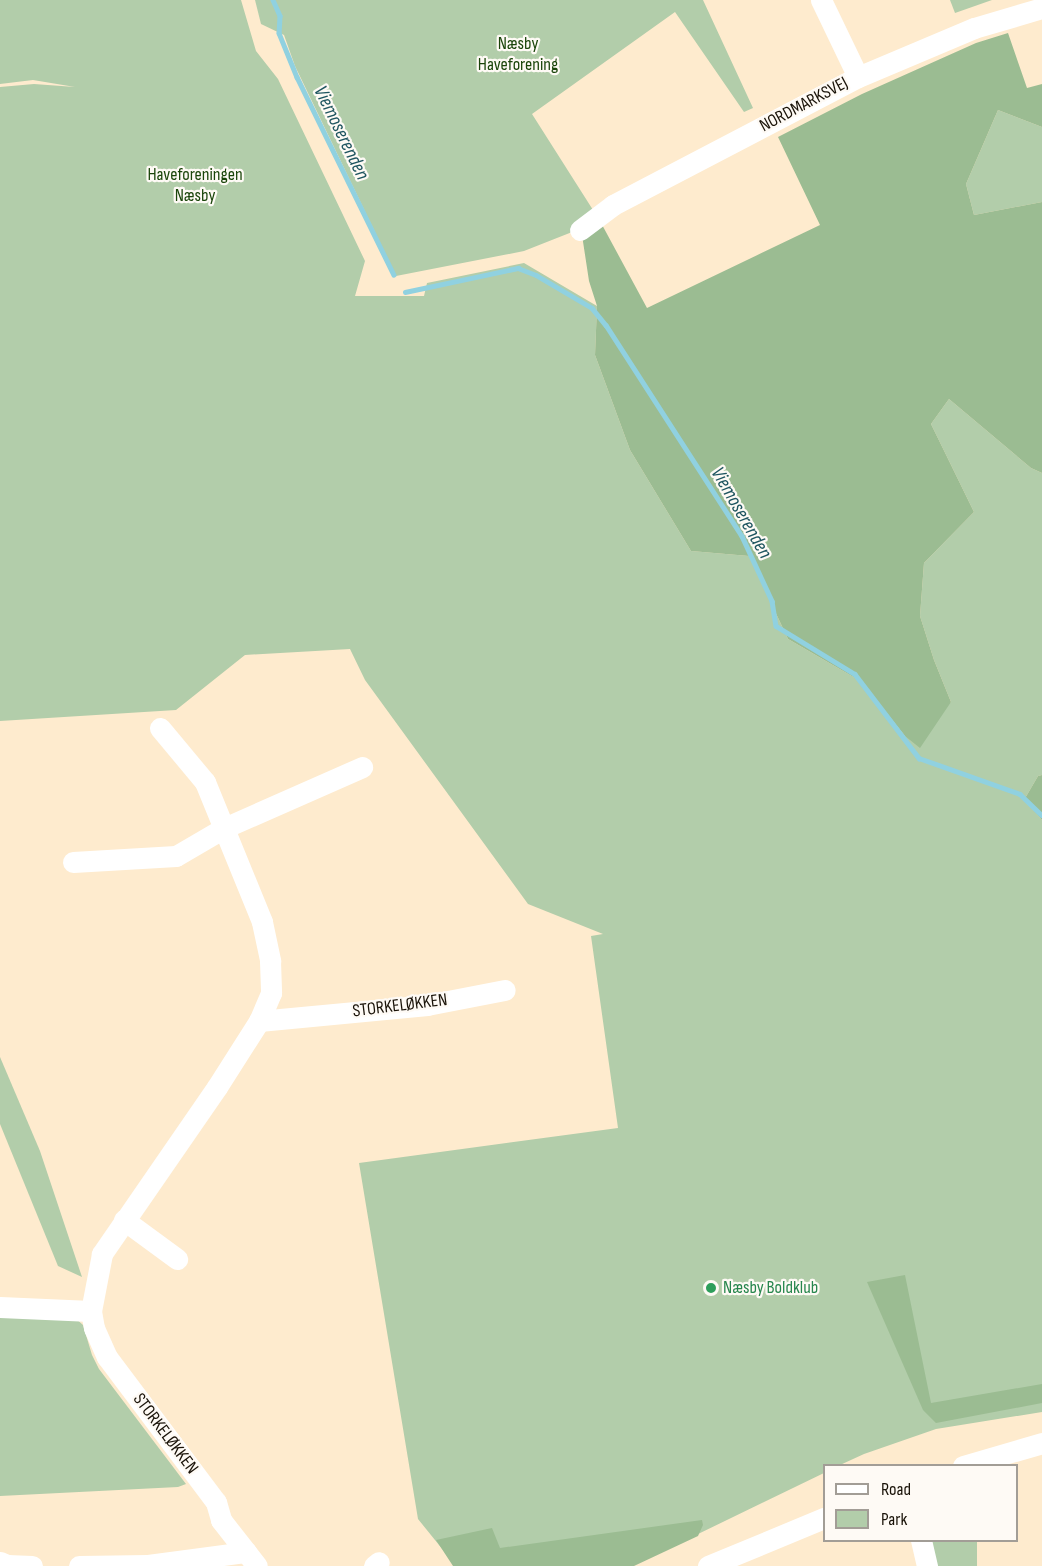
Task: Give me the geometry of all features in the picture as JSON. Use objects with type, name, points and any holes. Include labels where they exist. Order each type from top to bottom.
[{"type":"street","points":[[821,0],[858,77]]},
{"type":"street","name":"NORDMARKSVEJ","points":[[580,231],[613,205],[858,77],[974,28],[1042,8]]},
{"type":"street","name":"STORKELØKKEN","points":[[160,728],[206,782],[262,922],[270,961],[271,993],[259,1020],[102,1254],[90,1311],[94,1328],[107,1357],[216,1502],[221,1520],[252,1559]]},
{"type":"street","points":[[73,862],[176,856],[224,828],[362,768]]},
{"type":"street","name":"STORKELØKKEN","points":[[259,1020],[427,1005],[505,990]]},
{"type":"street","points":[[124,1220],[177,1259]]},
{"type":"street","points":[[0,1307],[90,1311]]},
{"type":"street","points":[[970,1464],[1042,1443]]},
{"type":"street","points":[[708,1566],[823,1519]]},
{"type":"street","points":[[921,1542],[927,1566]]},
{"type":"street","name":"STORKELØKKEN","points":[[80,1566],[252,1559]]},
{"type":"street","points":[[0,1562],[7,1566],[32,1566]]},
{"type":"green space","name":"Haveforeningen Næsby","points":[[0,0],[241,0],[256,51],[278,79],[365,261],[355,296],[424,296],[427,283],[524,263],[597,306],[595,355],[630,450],[691,551],[749,556],[788,639],[862,682],[905,736],[951,702],[920,616],[924,563],[974,512],[931,424],[949,399],[1031,468],[1042,473],[1042,775],[1038,776],[1024,800],[1042,820],[1042,1412],[936,1429],[842,1464],[823,1464],[823,1473],[632,1566],[456,1566],[418,1519],[359,1163],[618,1128],[591,936],[603,934],[528,904],[365,680],[350,649],[245,655],[176,710],[0,721],[0,87],[34,84],[75,87],[33,80],[0,84]]},
{"type":"green space","name":"Næsby Haveforening","points":[[255,0],[703,0],[753,108],[744,112],[675,12],[532,114],[600,221],[524,251],[396,276],[295,66],[284,35],[261,24]]},
{"type":"green space","points":[[950,0],[992,0],[955,13]]},
{"type":"green space","points":[[1008,33],[1027,88],[1042,84],[1042,127],[998,110],[966,184],[974,215],[1042,202],[1042,473],[1031,468],[949,399],[931,424],[974,512],[924,563],[920,616],[951,702],[920,748],[905,736],[862,682],[788,639],[749,556],[691,551],[630,450],[595,355],[597,306],[589,281],[582,235],[600,221],[647,308],[820,225],[778,137],[862,94],[976,43]]},
{"type":"green space","points":[[998,110],[1042,127],[1042,202],[974,215],[966,184]]},
{"type":"green space","points":[[1042,775],[1042,820],[1024,800],[1038,776]]},
{"type":"green space","points":[[0,1057],[40,1151],[82,1277],[58,1266],[0,1124]]},
{"type":"green space","points":[[905,1275],[931,1403],[1042,1384],[1042,1403],[936,1423],[923,1410],[867,1282]]},
{"type":"green space","points":[[0,1316],[73,1316],[83,1325],[99,1369],[186,1484],[178,1487],[0,1496]]},
{"type":"green space","points":[[702,1520],[703,1525],[698,1536],[634,1566],[453,1566],[436,1540],[492,1528],[500,1548]]},
{"type":"green space","points":[[928,1542],[977,1542],[977,1566],[928,1566]]},
{"type":"waterway","name":"Viemoserenden","points":[[273,0],[280,16],[279,33],[297,77],[394,275]]},
{"type":"waterway","name":"Viemoserenden","points":[[405,292],[518,268],[536,275],[592,308],[606,325],[742,536],[772,601],[776,626],[855,674],[919,758],[1020,794],[1042,815]]},
{"type":"place","name":"Næsby Boldklub","points":[[711,1288]]}]
